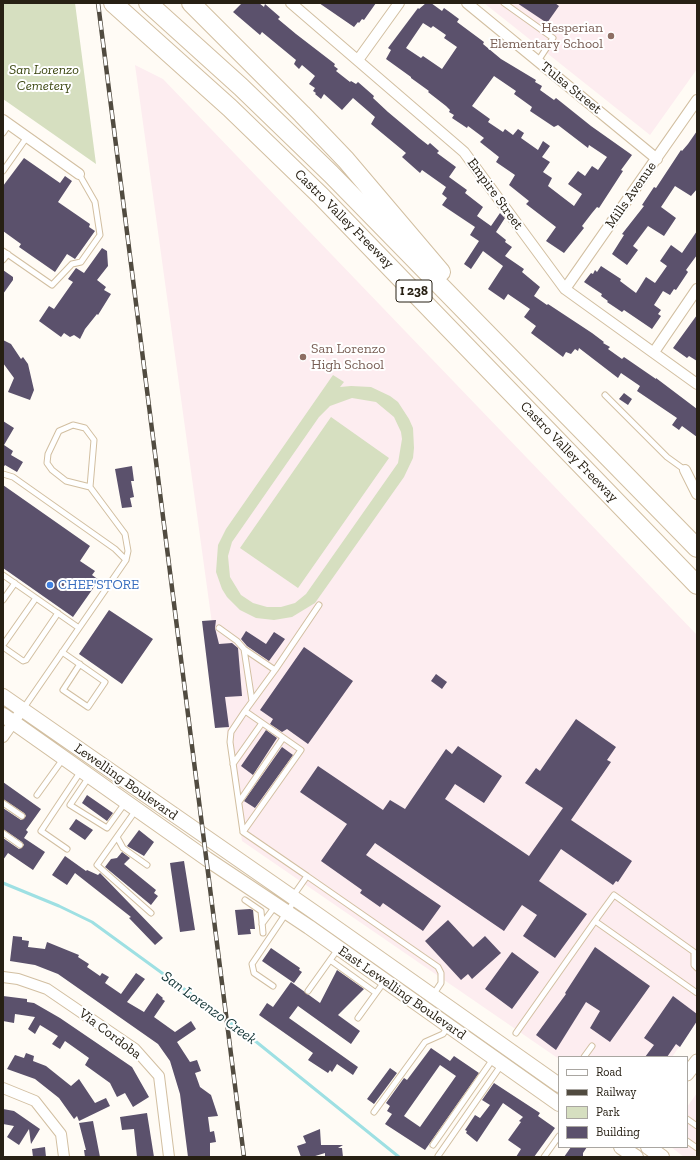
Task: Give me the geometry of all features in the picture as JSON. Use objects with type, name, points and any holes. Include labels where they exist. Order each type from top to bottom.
[{"type":"highway","name":"Castro Valley Freeway","points":[[148,3],[312,154],[697,548]]},
{"type":"highway","points":[[191,3],[258,68],[346,160],[425,251],[444,276],[474,321]]},
{"type":"highway","name":"Castro Valley Freeway","points":[[114,5],[214,94],[321,196],[697,585]]},
{"type":"main road","name":"Lewelling Boulevard","points":[[3,696],[248,867]]},
{"type":"main road","name":"Lewelling Boulevard","points":[[8,719],[207,860],[243,882]]},
{"type":"main road","name":"East Lewelling Boulevard","points":[[248,867],[558,1084]]},
{"type":"main road","name":"East Lewelling Boulevard","points":[[243,882],[558,1103]]},
{"type":"main road","points":[[423,1009],[432,996]]},
{"type":"main road","points":[[624,1148],[636,1157]]},
{"type":"main road","points":[[649,1148],[662,1157]]},
{"type":"street","name":"Empire Street","points":[[291,3],[464,152],[565,289],[697,384]]},
{"type":"street","points":[[358,60],[399,3]]},
{"type":"street","name":"Tulsa Street","points":[[468,3],[657,159]]},
{"type":"street","name":"Mills Avenue","points":[[565,289],[697,100]]},
{"type":"street","points":[[5,126],[27,137],[79,174]]},
{"type":"street","points":[[654,352],[697,289]]},
{"type":"street","points":[[685,470],[697,494]]},
{"type":"street","points":[[3,737],[8,719],[22,710]]},
{"type":"street","name":"Via Cordoba","points":[[3,977],[47,989],[135,1049],[159,1076],[169,1157]]},
{"type":"street","points":[[688,1073],[697,1060]]},
{"type":"street","points":[[3,1088],[35,1101],[61,1134],[64,1157]]},
{"type":"lane","points":[[504,3],[553,38],[538,61]]},
{"type":"lane","points":[[3,171],[27,137]]},
{"type":"lane","points":[[3,260],[5,252],[52,285],[72,264],[81,262],[100,235],[95,202],[79,174]]},
{"type":"lane","points":[[605,395],[667,457],[685,470]]},
{"type":"lane","points":[[22,710],[126,560],[128,551],[125,534],[90,487],[66,481],[52,470],[47,463],[48,454],[59,431],[73,425],[85,428],[94,440],[90,487]]},
{"type":"lane","points":[[3,474],[13,477],[45,499],[115,549],[126,560]]},
{"type":"lane","points":[[3,575],[79,628]]},
{"type":"lane","points":[[3,600],[15,583]]},
{"type":"lane","points":[[36,598],[3,646],[23,661],[58,613]]},
{"type":"lane","points":[[319,605],[231,732],[230,742],[243,832],[438,967],[442,973],[440,983],[432,996]]},
{"type":"lane","points":[[219,628],[237,641],[244,649],[275,670]]},
{"type":"lane","points":[[244,649],[252,701]]},
{"type":"lane","points":[[62,652],[80,664],[106,682],[88,707],[63,690],[80,664]]},
{"type":"lane","points":[[243,832],[301,750],[245,711]]},
{"type":"lane","points":[[233,764],[262,723]]},
{"type":"lane","points":[[238,802],[283,738]]},
{"type":"lane","points":[[38,795],[63,758]]},
{"type":"lane","points":[[85,773],[70,805],[107,828],[131,806]]},
{"type":"lane","points":[[67,849],[41,831],[85,773]]},
{"type":"lane","points":[[3,803],[22,816]]},
{"type":"lane","points":[[131,806],[117,837],[97,865],[151,912]]},
{"type":"lane","points":[[3,833],[20,845]]},
{"type":"lane","points":[[117,837],[122,848],[147,865]]},
{"type":"lane","points":[[262,924],[294,898],[307,876]]},
{"type":"lane","points":[[516,1033],[614,895],[694,952],[694,966],[697,968]]},
{"type":"lane","points":[[246,900],[261,911],[263,933]]},
{"type":"lane","points":[[273,986],[254,974],[252,964],[281,909]]},
{"type":"lane","points":[[595,921],[697,993]]},
{"type":"lane","points":[[308,991],[338,948]]},
{"type":"lane","points":[[330,960],[376,993]]},
{"type":"lane","points":[[358,1018],[384,982]]},
{"type":"lane","points":[[374,1112],[425,1042],[443,1034],[449,1026]]},
{"type":"lane","points":[[585,1056],[592,1046]]},
{"type":"lane","points":[[433,1145],[498,1061]]},
{"type":"lane","points":[[438,1156],[498,1061]]},
{"type":"lane","points":[[688,1121],[697,1126]]},
{"type":"lane","points":[[544,1157],[558,1137]]},
{"type":"lane","points":[[688,1142],[697,1148]]},
{"type":"shaded area","name":"Hesperian Elementary School","points":[[484,3],[697,3],[697,69],[650,135]]},
{"type":"shaded area","name":"San Lorenzo High School","points":[[135,65],[163,79],[697,635],[697,1022],[673,1056],[558,1056],[558,1058],[242,841]]},
{"type":"shaded area","points":[[697,1093],[697,1157],[684,1157],[672,1148],[688,1148],[688,1106]]},
{"type":"green space","name":"San Lorenzo Cemetery","points":[[3,3],[75,3],[96,164],[3,99]]},
{"type":"green space","points":[[333,375],[344,382],[340,387],[371,387],[390,396],[398,402],[413,428],[413,458],[404,477],[315,603],[292,617],[274,620],[256,618],[240,610],[227,597],[222,589],[216,572],[218,545],[226,529]],"holes":[[[352,398],[376,402],[394,417],[401,432],[402,439],[398,463],[306,594],[295,603],[281,607],[267,607],[253,603],[241,595],[230,577],[228,556],[232,542],[319,417],[330,406]]]},
{"type":"green space","points":[[331,417],[389,458],[298,588],[240,548]]},
{"type":"building","points":[[242,3],[259,3],[264,7],[265,4],[280,17],[278,19],[335,64],[334,66],[338,69],[336,71],[350,82],[351,81],[356,84],[358,82],[374,96],[373,98],[388,112],[428,145],[430,143],[439,151],[437,153],[456,167],[449,177],[467,190],[465,193],[483,207],[477,216],[491,226],[500,213],[505,218],[496,232],[512,247],[505,256],[524,269],[522,272],[540,287],[534,296],[592,333],[610,347],[608,349],[622,359],[624,357],[656,378],[697,409],[697,437],[682,426],[679,430],[672,425],[677,418],[637,391],[640,386],[621,373],[618,378],[579,348],[578,351],[575,349],[571,354],[566,352],[563,357],[531,333],[536,326],[524,317],[530,309],[508,294],[504,300],[488,289],[503,266],[483,251],[471,269],[464,264],[479,241],[470,235],[475,227],[442,205],[447,198],[442,194],[446,187],[422,170],[420,173],[402,157],[406,153],[371,124],[375,117],[353,98],[342,110],[324,94],[321,99],[315,94],[316,93],[313,91],[315,88],[309,84],[315,76],[302,65],[299,69],[294,64],[296,60],[262,32],[260,35],[233,12]]},
{"type":"building","points":[[319,3],[376,3],[364,20],[362,19],[354,27]]},
{"type":"building","points":[[426,3],[431,3],[442,11],[444,8],[459,19],[457,22],[484,42],[483,44],[501,59],[536,80],[535,82],[542,86],[540,90],[554,100],[556,98],[591,126],[632,155],[621,170],[623,171],[599,208],[597,207],[592,213],[582,226],[584,228],[564,253],[546,241],[556,227],[526,204],[529,201],[509,185],[515,175],[496,162],[499,157],[480,142],[484,138],[468,126],[467,128],[452,118],[454,115],[449,112],[450,110],[446,106],[428,92],[429,91],[386,59],[391,50],[388,48],[418,8],[419,9]],"holes":[[[423,23],[431,28],[433,26],[446,35],[444,38],[457,47],[442,69],[423,56],[421,58],[406,48]],[[494,76],[516,91],[514,94],[532,107],[530,111],[554,127],[558,125],[588,148],[589,145],[607,157],[598,170],[592,166],[585,176],[578,171],[568,184],[582,194],[574,206],[548,186],[552,178],[543,172],[550,162],[542,157],[550,146],[543,141],[538,150],[521,138],[524,133],[518,129],[513,135],[505,129],[503,132],[488,122],[490,119],[472,106]]]},
{"type":"building","points":[[517,3],[555,3],[559,6],[547,23]]},
{"type":"building","points":[[697,131],[697,189],[691,196],[675,186],[661,207],[676,218],[664,236],[648,226],[633,246],[638,250],[627,265],[612,254],[624,235],[622,234],[644,206],[642,205],[654,187],[656,188],[681,150],[682,151],[688,144]]},
{"type":"building","points":[[24,158],[60,183],[65,176],[72,181],[58,202],[90,224],[89,227],[95,231],[75,259],[67,254],[55,272],[19,247],[21,244],[3,231],[3,186]]},
{"type":"building","points":[[697,231],[697,255],[686,270],[688,272],[676,290],[674,289],[670,295],[663,291],[654,305],[661,310],[658,314],[661,316],[652,329],[624,310],[622,312],[607,302],[608,301],[601,296],[602,294],[584,282],[591,273],[593,274],[595,270],[597,272],[601,266],[621,279],[620,281],[636,293],[646,277],[655,283],[667,266],[660,261],[671,245],[682,253]]},
{"type":"building","points":[[102,248],[107,251],[108,266],[97,280],[106,287],[104,290],[111,294],[98,315],[97,314],[85,329],[80,339],[74,335],[70,337],[64,333],[61,337],[39,321],[49,306],[54,309],[73,282],[68,279],[76,268],[84,273]]},
{"type":"building","points":[[3,270],[13,277],[13,280],[3,294]]},
{"type":"building","points":[[697,315],[697,361],[689,356],[687,358],[673,348]]},
{"type":"building","points":[[3,340],[11,344],[21,359],[23,357],[28,364],[34,390],[30,400],[8,392],[14,378],[3,363]]},
{"type":"building","points":[[624,393],[632,399],[628,405],[619,399]]},
{"type":"building","points":[[3,421],[14,428],[4,445],[13,451],[11,455],[23,462],[17,472],[5,465],[3,468]]},
{"type":"building","points":[[132,466],[134,481],[131,481],[134,497],[130,498],[132,507],[122,508],[115,469]]},
{"type":"building","points":[[3,485],[90,546],[80,561],[95,571],[92,575],[99,580],[73,617],[3,568]]},
{"type":"building","points":[[109,610],[153,639],[122,684],[79,654]]},
{"type":"building","points":[[216,620],[215,628],[219,644],[232,643],[238,648],[242,696],[225,697],[229,727],[215,728],[202,621]]},
{"type":"building","points":[[246,631],[266,644],[274,632],[285,639],[269,661],[247,646],[241,639]]},
{"type":"building","points":[[304,647],[353,681],[308,744],[287,729],[282,732],[270,724],[273,719],[260,710]]},
{"type":"building","points":[[436,674],[447,682],[442,689],[431,681]]},
{"type":"building","points":[[576,719],[616,747],[607,760],[611,762],[571,820],[632,861],[618,882],[616,881],[613,885],[561,849],[539,881],[587,914],[555,958],[523,936],[537,915],[522,905],[504,931],[375,843],[366,855],[441,906],[423,931],[383,903],[380,907],[360,893],[362,890],[321,861],[347,824],[300,792],[318,766],[383,810],[390,800],[405,809],[446,749],[452,754],[458,746],[502,776],[484,803],[455,784],[445,799],[529,856],[563,808],[525,783],[536,768],[540,771]]},
{"type":"building","points":[[266,730],[277,738],[253,775],[241,766]]},
{"type":"building","points":[[282,747],[293,755],[255,808],[244,801]]},
{"type":"building","points":[[3,782],[41,809],[26,830],[28,832],[24,838],[45,852],[33,870],[8,853],[3,860],[3,838],[19,849],[24,845],[3,829],[3,808],[21,820],[26,816],[24,813],[3,799]]},
{"type":"building","points":[[87,795],[113,813],[107,821],[82,803]]},
{"type":"building","points":[[76,819],[93,830],[85,840],[69,829]]},
{"type":"building","points":[[139,830],[154,842],[144,856],[127,846]]},
{"type":"building","points":[[122,852],[130,858],[124,864],[156,890],[154,893],[158,896],[151,905],[105,867],[111,859],[117,858]]},
{"type":"building","points":[[65,856],[86,871],[87,870],[98,875],[100,873],[163,938],[155,945],[129,918],[131,917],[75,873],[67,885],[52,875]]},
{"type":"building","points":[[184,861],[195,930],[180,932],[170,863]]},
{"type":"building","points":[[235,910],[253,910],[255,929],[250,929],[251,934],[238,935]]},
{"type":"building","points":[[448,920],[473,947],[485,936],[501,953],[472,979],[468,974],[461,980],[425,941]]},
{"type":"building","points":[[13,936],[22,937],[22,940],[29,941],[28,947],[45,949],[47,942],[79,955],[78,957],[89,964],[87,967],[100,976],[102,973],[109,977],[105,983],[121,994],[136,973],[145,979],[127,1002],[144,1012],[157,993],[165,1001],[154,1017],[175,1032],[191,1021],[196,1029],[177,1042],[190,1062],[197,1060],[201,1071],[195,1073],[200,1087],[211,1095],[218,1116],[208,1117],[210,1132],[214,1131],[216,1142],[210,1143],[210,1156],[188,1157],[180,1094],[170,1061],[158,1044],[58,974],[35,965],[10,961]]},
{"type":"building","points":[[595,947],[650,986],[610,1042],[590,1028],[600,1011],[586,1002],[556,1050],[536,1035],[566,994],[565,993]]},
{"type":"building","points":[[271,948],[300,968],[299,970],[302,972],[294,983],[262,961]]},
{"type":"building","points":[[512,952],[539,972],[512,1009],[485,989]]},
{"type":"building","points":[[337,970],[364,989],[338,1015],[360,1031],[351,1044],[298,1006],[289,1018],[358,1067],[353,1075],[337,1064],[332,1072],[330,1070],[328,1073],[308,1060],[313,1053],[259,1015],[267,1003],[273,1007],[291,982],[320,1003]]},
{"type":"building","points":[[3,996],[27,999],[27,1002],[34,1003],[60,1018],[132,1067],[149,1097],[133,1107],[125,1093],[117,1097],[110,1083],[85,1065],[89,1058],[65,1041],[60,1049],[52,1044],[58,1036],[40,1025],[35,1034],[28,1029],[35,1017],[15,1014],[14,1023],[3,1021]]},
{"type":"building","points":[[673,996],[697,1014],[697,1021],[680,1047],[676,1044],[668,1056],[646,1056],[654,1045],[644,1038]]},
{"type":"building","points":[[431,1048],[450,1061],[454,1056],[479,1073],[425,1150],[385,1124],[392,1114],[387,1111],[390,1106],[386,1103],[404,1078],[407,1080]],"holes":[[[440,1065],[456,1076],[420,1127],[404,1116]]]},
{"type":"building","points":[[26,1053],[34,1056],[33,1061],[46,1066],[71,1086],[79,1079],[95,1103],[106,1098],[110,1106],[79,1121],[77,1116],[74,1119],[59,1098],[35,1079],[7,1069],[15,1055],[24,1058]]},
{"type":"building","points":[[390,1068],[397,1073],[374,1104],[367,1099]]},
{"type":"building","points":[[494,1083],[540,1113],[538,1116],[555,1128],[534,1157],[516,1157],[521,1149],[508,1140],[523,1117],[503,1103],[477,1142],[466,1133],[467,1131],[465,1130],[475,1115],[480,1118],[490,1105],[482,1100]]},
{"type":"building","points":[[3,1109],[14,1111],[40,1129],[31,1144],[29,1129],[19,1145],[7,1137],[14,1126],[3,1124]]},
{"type":"building","points":[[147,1113],[154,1157],[137,1157],[134,1129],[122,1130],[120,1117]]},
{"type":"building","points":[[93,1121],[100,1157],[85,1157],[84,1150],[86,1150],[79,1123]]},
{"type":"building","points":[[320,1129],[321,1145],[343,1145],[338,1148],[342,1148],[343,1157],[325,1157],[325,1153],[312,1157],[301,1157],[297,1146],[306,1143],[303,1136]]},
{"type":"building","points":[[45,1147],[46,1157],[33,1157],[32,1149]]},
{"type":"building","points":[[570,1148],[586,1148],[583,1153],[583,1157],[564,1157]]},
{"type":"waterway","name":"San Lorenzo Creek","points":[[3,883],[59,906],[92,922],[254,1040],[399,1157]]},
{"type":"railway","points":[[98,3],[244,1157]]},
{"type":"place","name":"Hesperian Elementary School","points":[[611,36]]},
{"type":"place","name":"San Lorenzo High School","points":[[303,357]]},
{"type":"place","name":"CHEF'STORE","points":[[50,585]]}]
